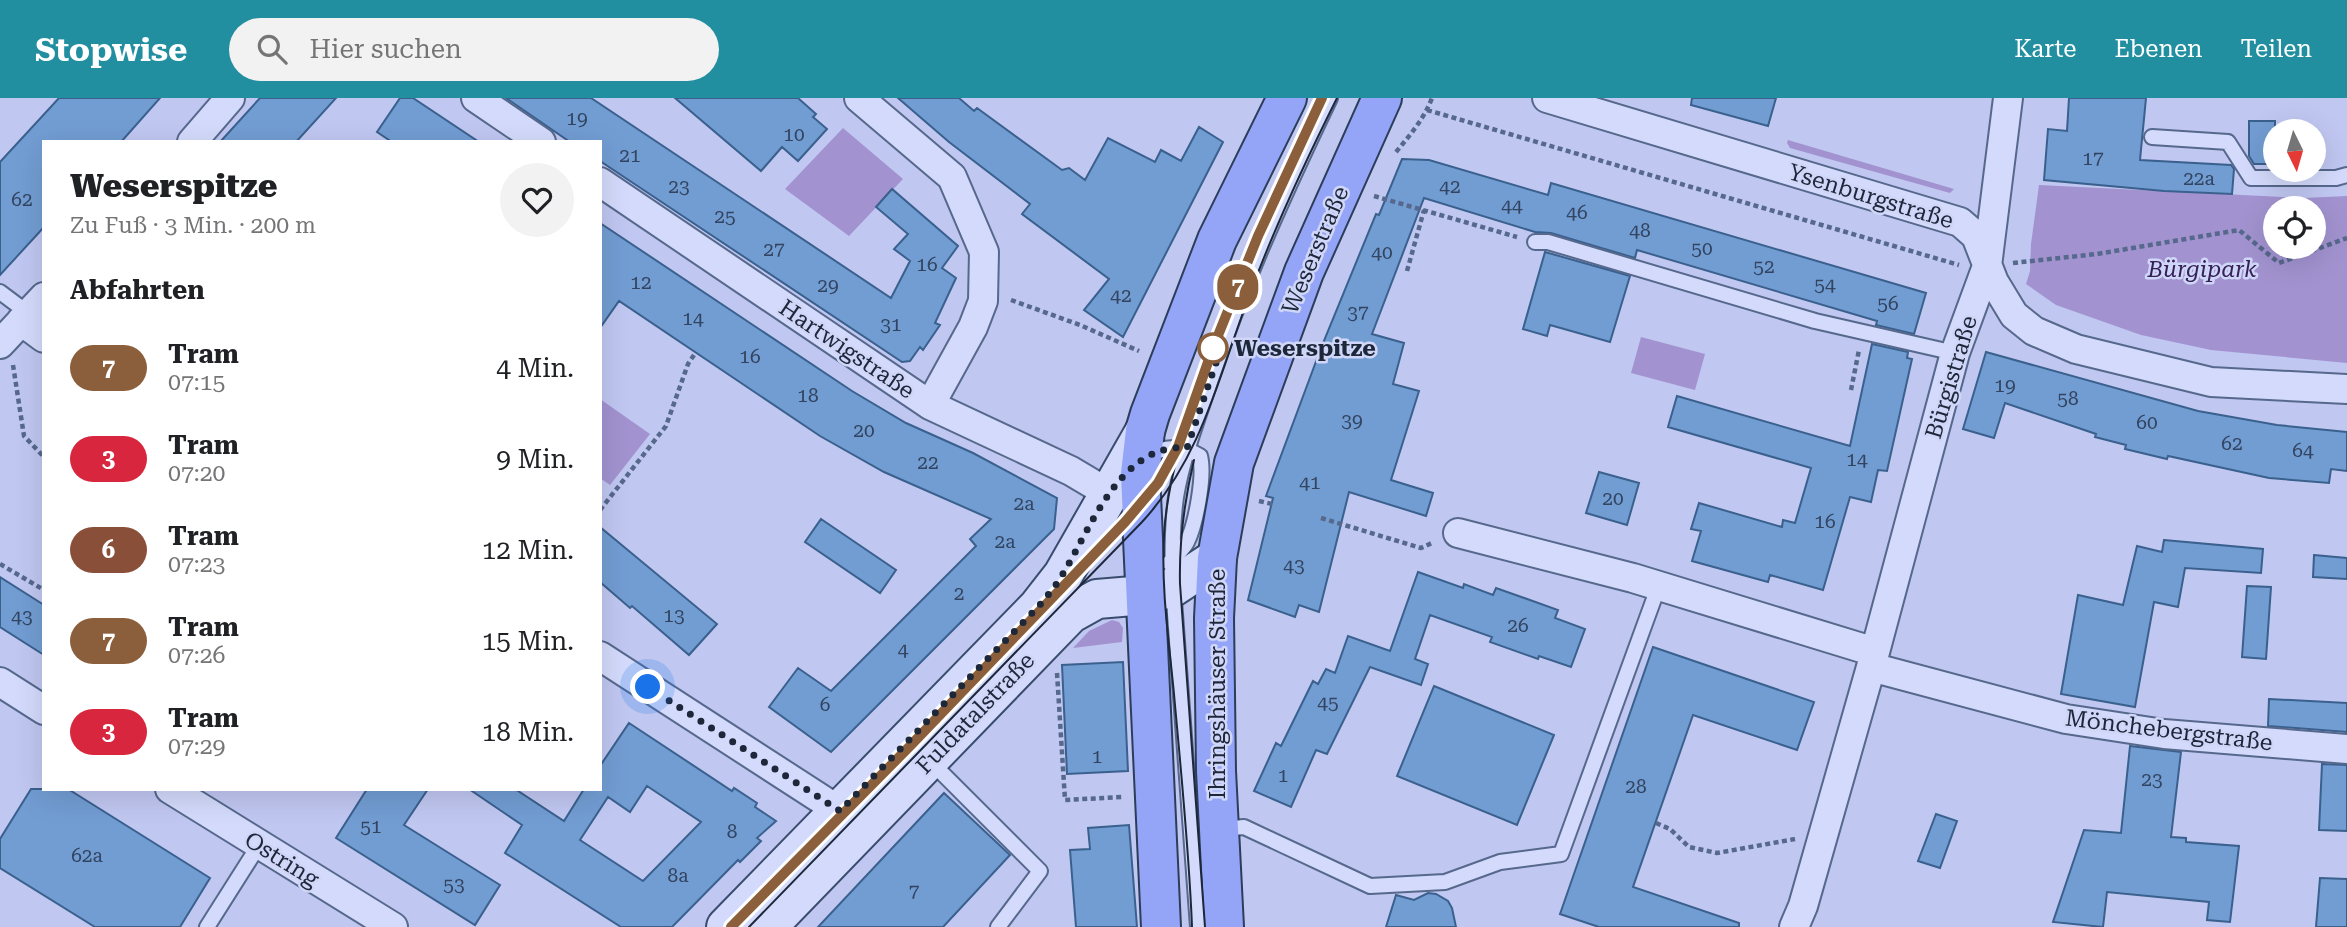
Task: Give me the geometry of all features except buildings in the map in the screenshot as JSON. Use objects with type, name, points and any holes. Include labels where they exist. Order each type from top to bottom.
[{"type":"main road","points":[[1143,447],[1217,240],[1287,98]]},
{"type":"main road","name":"Weserstraße","points":[[1240,444],[1304,272],[1382,98]]},
{"type":"main road","name":"Ihringshäuser Straße","points":[[1205,927],[1219,829],[1214,672],[1217,558],[1234,463],[1240,444]]},
{"type":"main road","name":"Fuldatalstraße","points":[[767,927],[852,819],[918,750],[1124,499],[1143,447]]},
{"type":"main road","points":[[1124,499],[1151,584],[1161,927]]},
{"type":"main road","name":"Fuldatalstraße","points":[[918,750],[1070,614],[1097,599],[1151,584],[1217,558]]},
{"type":"main road","name":"Fuldatalstraße","points":[[726,927],[852,819]]},
{"type":"street","points":[[194,140],[230,98]]},
{"type":"street","points":[[476,98],[538,140]]},
{"type":"street","points":[[859,98],[952,177],[984,252],[983,301],[930,405]]},
{"type":"street","name":"Ysenburgstraße","points":[[1547,98],[1960,222],[1976,236],[2002,297],[2014,315],[2034,331],[2076,349],[2211,382],[2347,389]]},
{"type":"street","name":"Bürgistraße","points":[[1794,927],[1803,906],[1873,659],[1955,354],[1987,265],[2008,98]]},
{"type":"street","name":"Hartwigstraße","points":[[602,183],[930,405],[1124,499]]},
{"type":"street","points":[[31,310],[42,334]]},
{"type":"street","points":[[4,350],[31,310]]},
{"type":"street","points":[[1458,533],[1659,585],[1873,659]]},
{"type":"street","points":[[602,657],[852,819]]},
{"type":"street","name":"Mönchebergstraße","points":[[1873,659],[2066,719],[2164,734],[2347,749]]},
{"type":"street","points":[[0,682],[42,709]]},
{"type":"street","name":"Ostring","points":[[173,791],[394,927]]},
{"type":"lane","points":[[1205,927],[1151,584],[1187,448],[1220,351],[1263,242],[1330,98]]},
{"type":"lane","points":[[2152,136],[2228,142],[2251,178],[2336,178],[2347,175]]},
{"type":"lane","points":[[1535,242],[1548,242],[1815,321],[1955,354]]},
{"type":"lane","points":[[0,292],[31,310]]},
{"type":"lane","points":[[1143,447],[1154,453],[1178,447],[1187,448],[1200,456],[1202,466],[1194,521],[1186,543],[1151,584]]},
{"type":"lane","points":[[1219,829],[1244,827],[1370,886],[1445,882],[1500,862],[1560,854],[1659,585]]},
{"type":"lane","points":[[918,750],[1040,871],[998,927]]},
{"type":"lane","points":[[207,927],[258,845]]},
{"type":"path","points":[[1393,155],[1427,110],[1432,99]]},
{"type":"path","points":[[1427,110],[1953,265],[1987,265],[2097,254],[2239,230],[2279,263],[2347,238]]},
{"type":"path","points":[[1373,195],[1535,242]]},
{"type":"path","points":[[1408,271],[1424,210]]},
{"type":"path","points":[[983,293],[996,295],[1080,325],[1146,354]]},
{"type":"path","points":[[1851,390],[1863,332]]},
{"type":"path","points":[[4,350],[15,368],[24,436],[42,455]]},
{"type":"path","points":[[602,507],[666,426],[688,364],[696,352]]},
{"type":"path","points":[[1321,518],[1421,548],[1458,533]]},
{"type":"path","points":[[0,564],[42,589]]},
{"type":"path","points":[[1057,664],[1065,800],[1125,797]]},
{"type":"path","points":[[1656,822],[1670,829],[1689,847],[1717,853],[1823,834]]},
{"type":"green space","points":[[843,128],[903,179],[849,236],[785,189]]},
{"type":"green space","points":[[1788,140],[1954,189],[1950,193],[1790,148]]},
{"type":"green space","name":"Bürgipark","points":[[2039,185],[2263,196],[2263,259],[2326,259],[2326,197],[2347,196],[2347,363],[2211,350],[2141,335],[2056,305],[2026,284],[2030,271]]},
{"type":"green space","points":[[1641,337],[1705,354],[1695,390],[1631,373]]},
{"type":"green space","points":[[602,400],[650,434],[610,485],[602,479]]},
{"type":"green space","points":[[1112,620],[1119,622],[1123,628],[1122,642],[1073,648],[1089,631]]},
{"type":"tram line","points":[[1192,927],[1165,595],[1163,555],[1166,515],[1177,457],[1201,381],[1242,273],[1322,98]]},
{"type":"tram line","name":"7","points":[[731,927],[912,744],[1125,522],[1158,483],[1185,430],[1213,348],[1258,236],[1322,98]]},
{"type":"tram line","points":[[749,927],[1142,522],[1164,496],[1196,438],[1273,236],[1337,98]]},
{"type":"tram line","points":[[1194,460],[1183,522],[1180,584],[1205,927]]},
{"type":"tram line","points":[[731,927],[912,744],[1125,522],[1158,483],[1171,462]]},
{"type":"place","name":"Weserspitze","points":[[1213,348]]},
{"type":"route","points":[[648,687],[840,811],[1038,607],[1063,575],[1108,493],[1131,470],[1154,453],[1178,447],[1187,448],[1220,351],[1213,348]]}]
